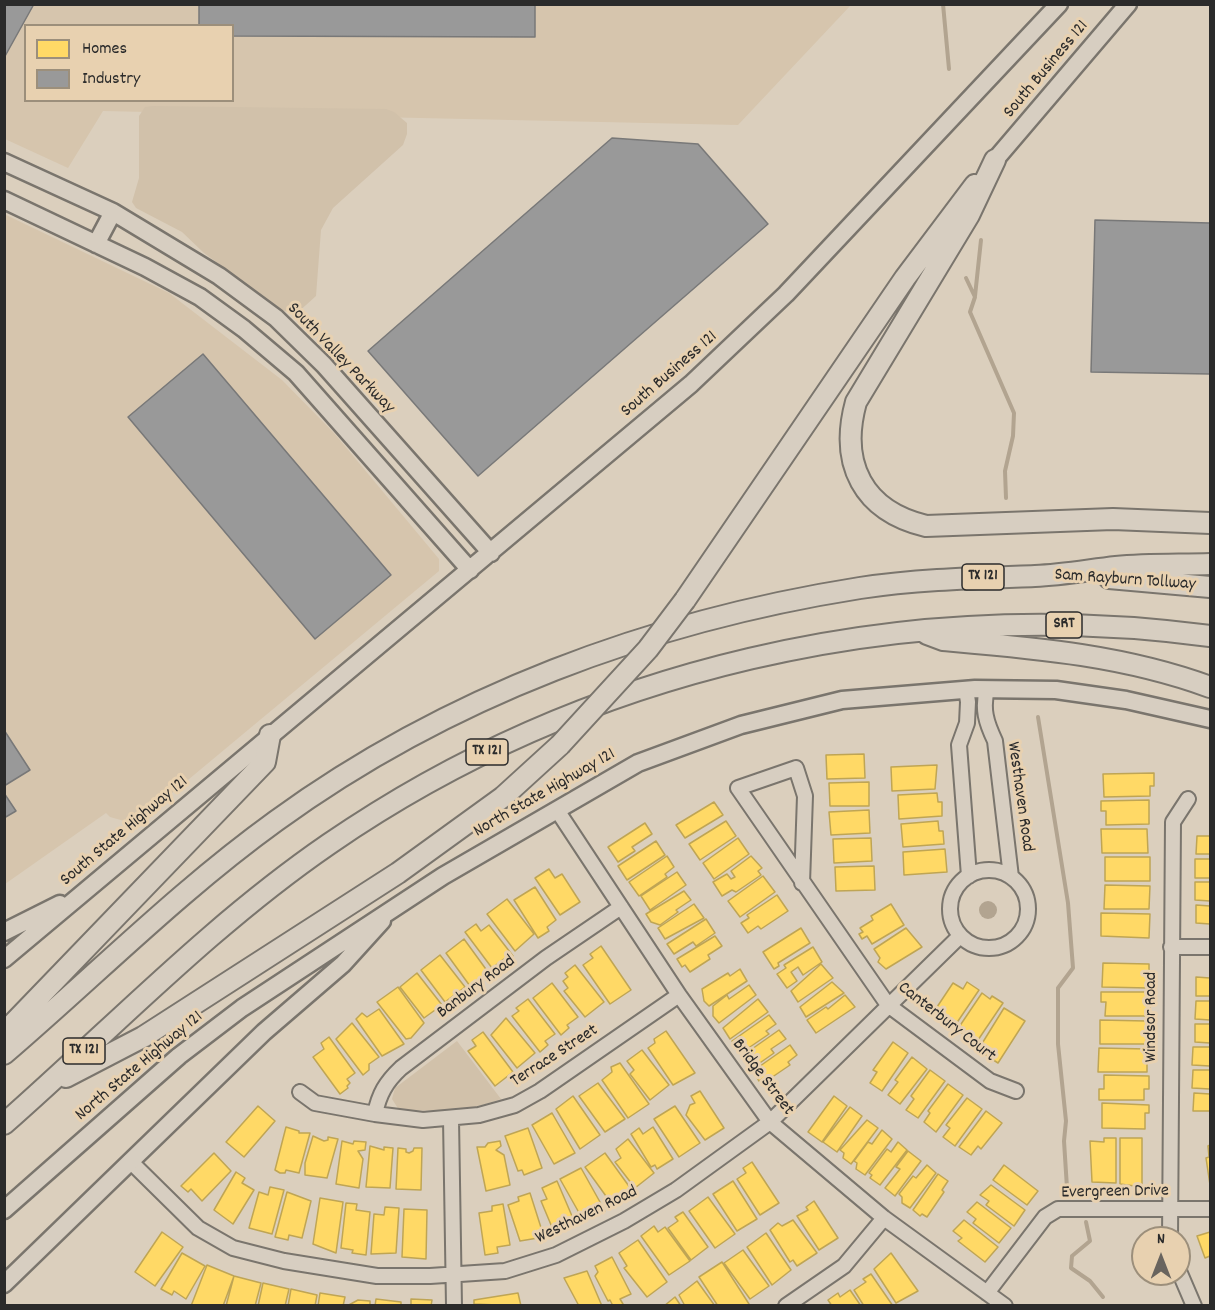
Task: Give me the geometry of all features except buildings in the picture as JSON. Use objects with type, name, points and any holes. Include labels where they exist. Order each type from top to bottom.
[{"type":"highway","points":[[995,160],[969,215],[856,402],[850,424],[850,448],[856,472],[867,493],[882,508],[904,521],[926,526],[1113,519],[1210,523]]},
{"type":"highway","points":[[44,1088],[144,1037],[398,873],[503,797],[560,745],[648,649],[685,600],[905,278],[995,160]]},
{"type":"highway","points":[[1038,576],[1120,567],[1210,564]]},
{"type":"highway","name":"Sam Rayburn Tollway","points":[[1038,576],[1120,579],[1210,587]]},
{"type":"highway","name":"TX 121","points":[[4,1054],[175,902],[279,819],[392,747],[513,686],[642,638],[785,602],[863,588],[928,580],[1038,576]]},
{"type":"highway","name":"SRT","points":[[917,630],[1013,624],[1078,625],[1167,630],[1210,636]]},
{"type":"highway","points":[[917,630],[943,640],[1072,652],[1132,663],[1210,687]]},
{"type":"highway","name":"TX 121","points":[[4,1124],[156,984],[256,898],[328,844],[386,807],[445,774],[566,716],[692,672],[823,644],[917,630]]},
{"type":"highway","points":[[4,1033],[265,762],[270,735]]},
{"type":"main road","name":"South Business 121","points":[[270,735],[491,553],[683,391],[737,342],[1059,4]]},
{"type":"main road","name":"South Business 121","points":[[995,160],[1128,4]]},
{"type":"main road","name":"South Valley Parkway","points":[[4,162],[113,212],[219,276],[276,318],[324,365],[491,553]]},
{"type":"main road","points":[[4,200],[200,297],[244,329],[296,373],[470,570]]},
{"type":"main road","points":[[96,244],[113,212]]},
{"type":"main road","name":"North State Highway 121","points":[[4,1210],[179,1056],[330,947],[638,763],[741,725],[842,700],[966,689],[1080,693],[1126,700],[1210,719]]},
{"type":"main road","name":"South State Highway 121","points":[[4,959],[270,735]]},
{"type":"main road","points":[[4,932],[82,893]]},
{"type":"main road","points":[[4,1284],[264,1032],[343,964],[398,905]]},
{"type":"street","points":[[960,936],[951,921],[950,904],[956,888],[969,876],[959,745],[967,723],[966,689]]},
{"type":"street","name":"Westhaven Road","points":[[987,689],[983,705],[987,723],[995,741],[1011,877]]},
{"type":"street","name":"Canterbury Court","points":[[802,883],[805,796],[796,768],[738,788],[802,883],[888,1005],[990,1081],[1016,1091]]},
{"type":"street","name":"Windsor Road","points":[[1170,1226],[1173,822],[1188,799]]},
{"type":"street","name":"Bridge Street","points":[[557,810],[679,995],[770,1122],[884,1218],[1005,1305]]},
{"type":"street","name":"Westhaven Road","points":[[130,1161],[198,1228],[233,1248],[284,1261],[377,1276],[452,1275],[505,1271],[556,1255],[624,1221],[676,1190],[770,1122],[960,936],[974,946],[990,948],[1006,945],[1019,935],[1027,921],[1028,904],[1023,889],[1011,877],[998,871],[983,870],[969,876]]},
{"type":"street","name":"Banbury Road","points":[[375,1114],[378,1096],[401,1068],[546,958],[621,908]]},
{"type":"street","points":[[1171,947],[1210,947]]},
{"type":"street","name":"Terrace Street","points":[[300,1092],[315,1103],[375,1114],[423,1120],[479,1115],[515,1105],[540,1091],[679,995]]},
{"type":"street","points":[[451,1119],[454,1305]]},
{"type":"street","name":"Evergreen Drive","points":[[987,1293],[1045,1217],[1058,1209],[1210,1209]]},
{"type":"street","points":[[786,1305],[844,1266],[884,1218]]},
{"type":"street","points":[[1183,1286],[1187,1303]]},
{"type":"shaded area","points":[[5,5],[851,5],[738,125],[103,111],[68,168],[5,139]]},
{"type":"shaded area","points":[[145,107],[386,109],[394,112],[407,123],[407,134],[403,145],[333,208],[321,230],[316,296],[296,314],[284,311],[271,302],[204,253],[182,232],[136,208],[132,202],[139,178],[139,116]]},
{"type":"shaded area","points":[[4,214],[169,293],[282,380],[334,433],[439,559],[439,571],[135,824],[110,817],[106,813],[5,884]]},
{"type":"shaded area","points":[[988,901],[994,904],[997,910],[994,916],[988,919],[982,916],[979,910],[982,904]]},
{"type":"shaded area","points":[[457,1041],[501,1099],[463,1108],[399,1110],[392,1099],[395,1088]]},
{"type":"waterway","points":[[943,4],[949,69]]},
{"type":"waterway","points":[[975,296],[981,240]]},
{"type":"waterway","points":[[966,278],[975,297],[970,312],[1014,413],[1013,436],[1005,471],[1006,498]]},
{"type":"waterway","points":[[1038,717],[1068,903],[1073,968],[1058,988],[1058,1044],[1066,1121],[1064,1141],[1067,1188]]},
{"type":"waterway","points":[[1086,1222],[1090,1241],[1072,1256],[1071,1268],[1090,1281],[1103,1297]]}]
